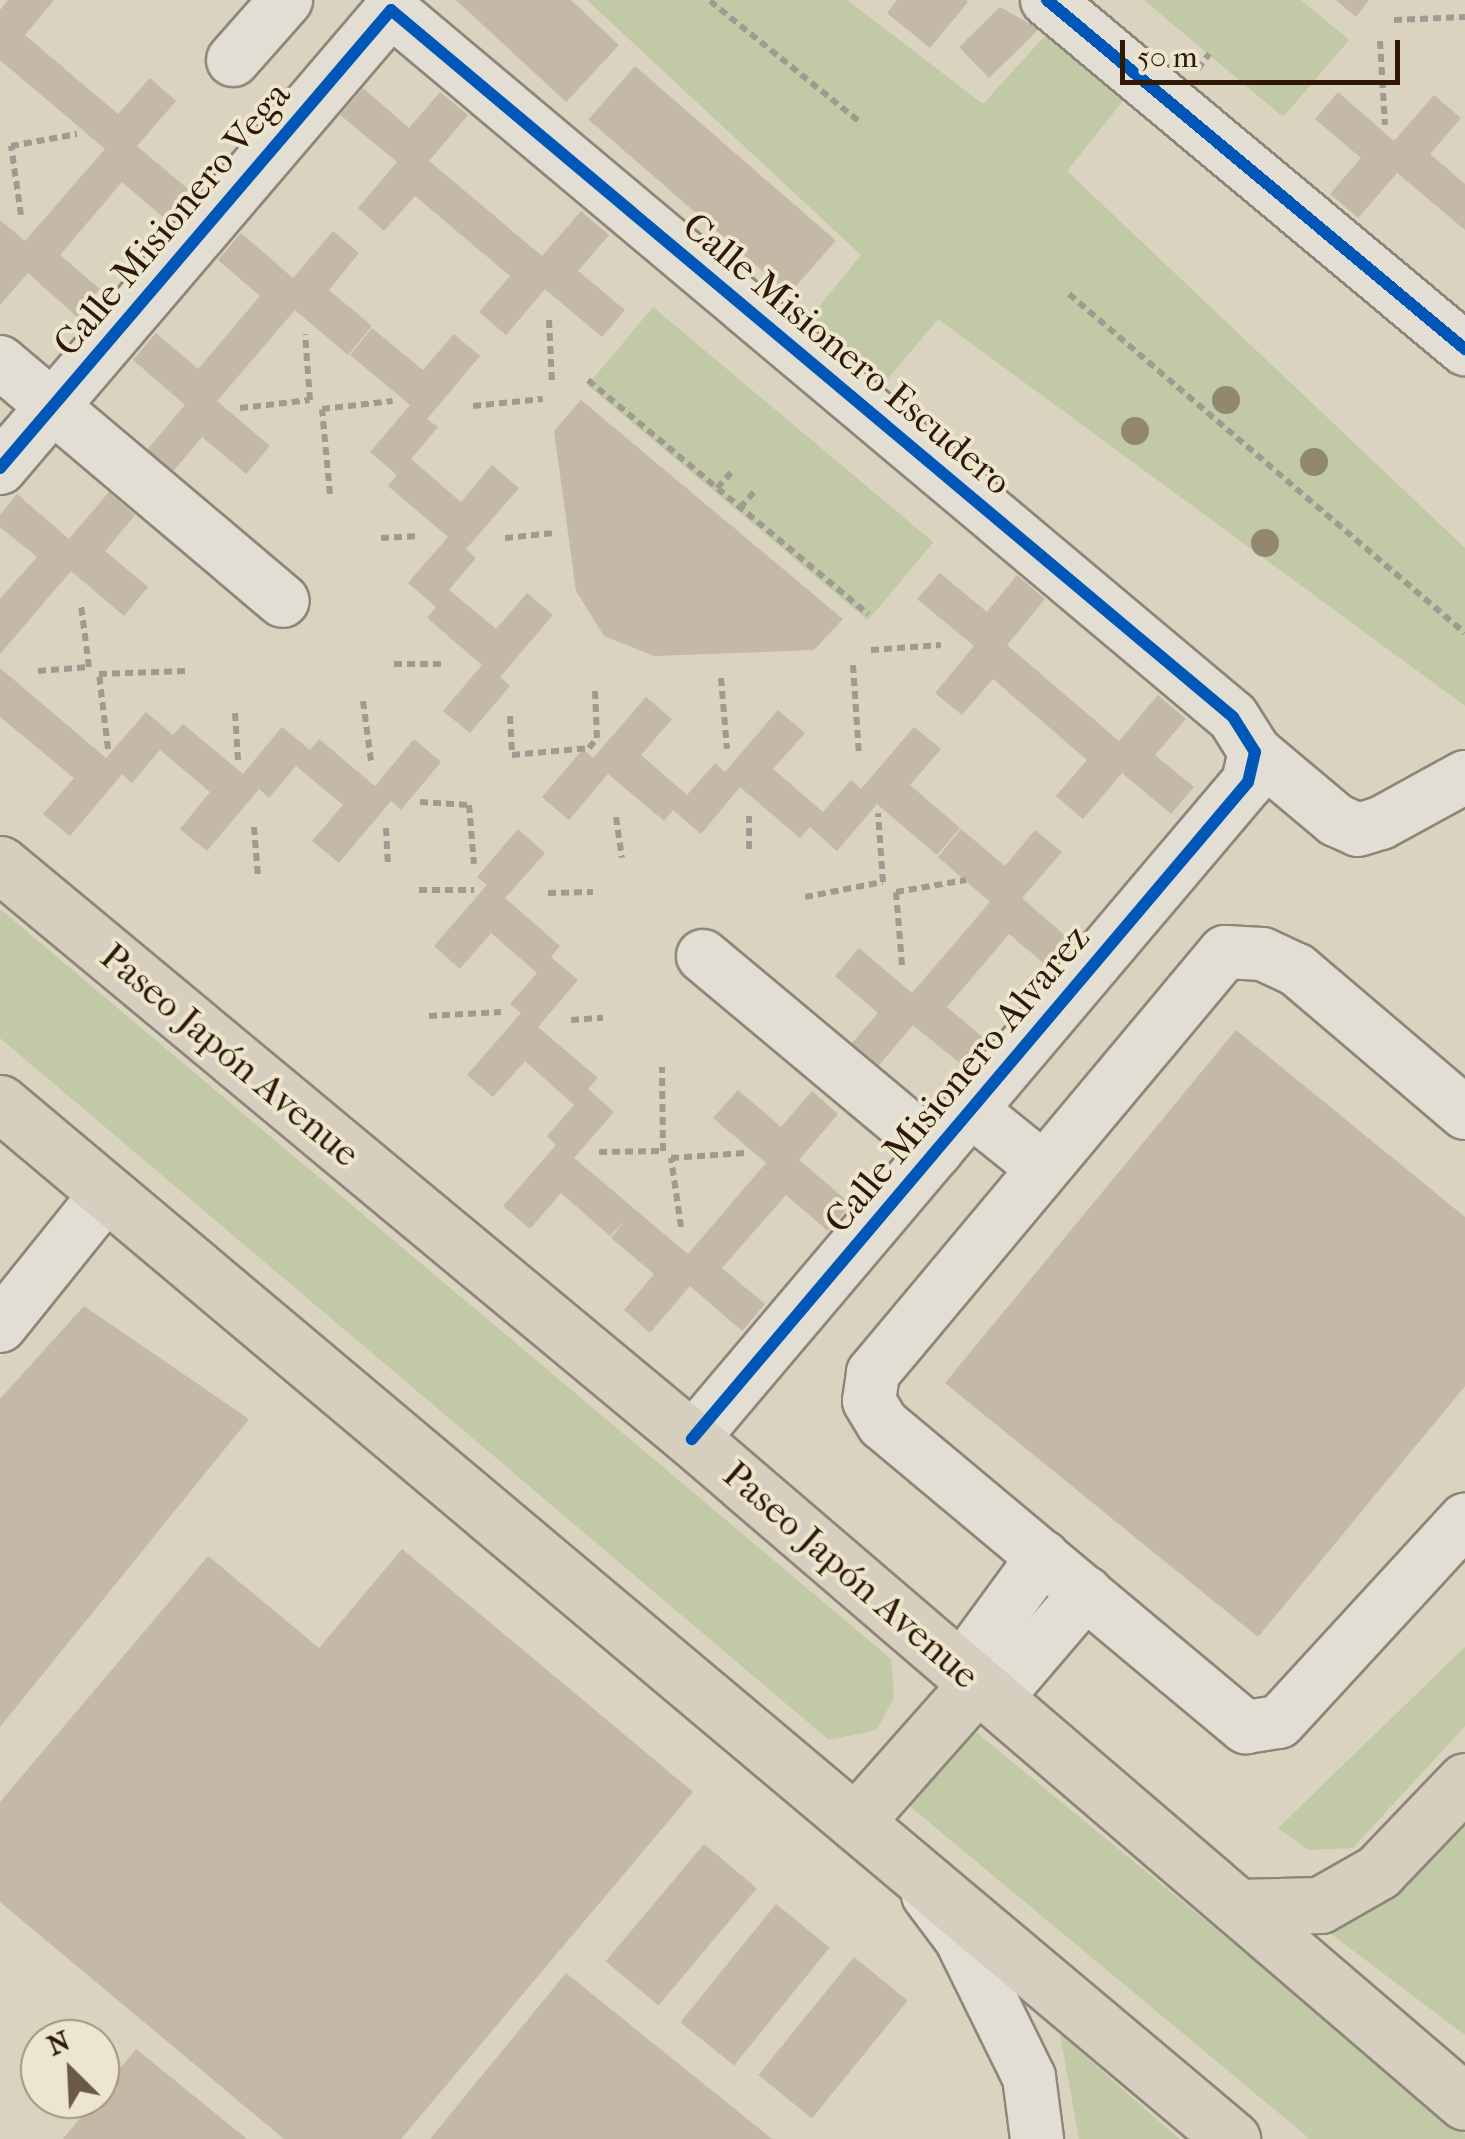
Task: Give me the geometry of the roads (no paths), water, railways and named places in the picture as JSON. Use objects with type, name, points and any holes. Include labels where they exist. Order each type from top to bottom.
[{"type":"main road","name":"Paseo Japón Avenue","points":[[0,864],[692,1439],[1465,2102]]},
{"type":"main road","points":[[0,1103],[1232,2139]]},
{"type":"main road","points":[[855,1822],[978,1684]]},
{"type":"main road","points":[[1238,1906],[1320,1905],[1378,1872],[1465,1781]]},
{"type":"street","points":[[233,60],[286,0]]},
{"type":"street","points":[[1048,0],[1465,349]]},
{"type":"street","name":"Calle Misionero Vega","points":[[0,468],[391,10]]},
{"type":"street","name":"Calle Misionero Escudero","points":[[391,10],[1218,704],[1255,752],[1336,820],[1358,830],[1465,777]]},
{"type":"street","points":[[0,362],[283,601]]},
{"type":"street","name":"Calle Misionero Alvarez","points":[[692,1439],[1248,782],[1255,752]]},
{"type":"street","points":[[1465,1114],[1297,970],[1262,954],[1224,952],[873,1373],[869,1401],[883,1424],[1246,1727],[1262,1728],[1279,1722],[1465,1520]]},
{"type":"street","points":[[703,956],[936,1151]]},
{"type":"street","points":[[971,1110],[1042,1168]]},
{"type":"street","points":[[0,1326],[107,1192]]},
{"type":"street","points":[[978,1684],[1043,1557]]},
{"type":"street","points":[[978,1684],[1086,1593]]},
{"type":"street","points":[[899,1859],[962,1938],[1029,2077],[1037,2139]]}]
